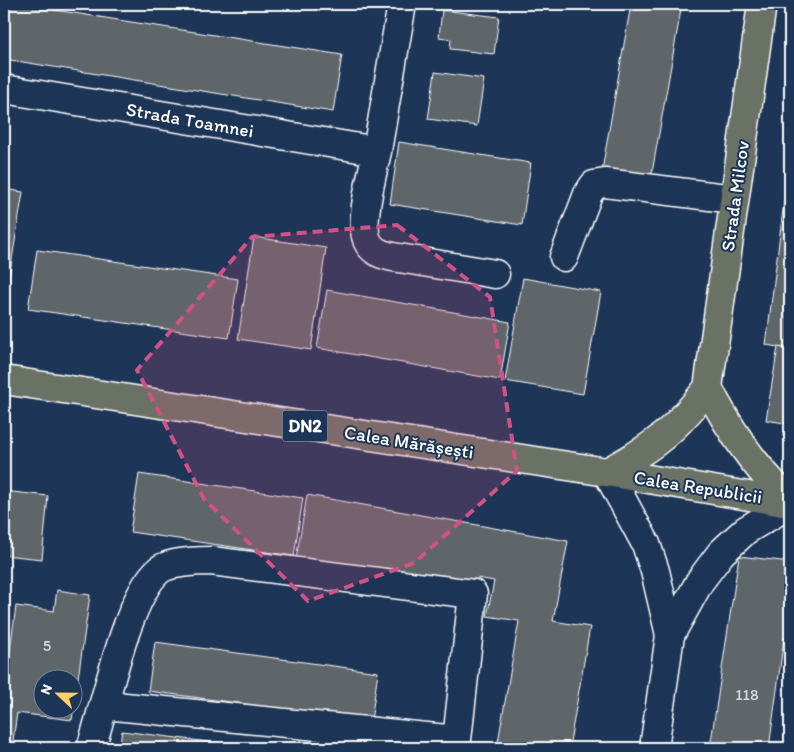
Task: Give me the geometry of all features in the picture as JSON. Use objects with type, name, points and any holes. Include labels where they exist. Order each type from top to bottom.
[{"type":"main road","name":"Strada Milcov","points":[[708,388],[762,4]]},
{"type":"main road","name":"Calea Mărășești","points":[[4,380],[607,472]]},
{"type":"main road","points":[[607,472],[640,455],[664,437],[689,412],[708,388],[745,452],[790,503]]},
{"type":"main road","name":"Calea Republicii","points":[[607,472],[790,503]]},
{"type":"street","points":[[402,4],[364,222],[365,236],[370,246],[380,254],[495,274]]},
{"type":"street","name":"Strada Toamnei","points":[[4,89],[377,151]]},
{"type":"street","points":[[564,257],[588,194],[594,185],[606,183],[734,199]]},
{"type":"street","points":[[607,472],[646,544],[655,571],[670,635]]},
{"type":"street","points":[[654,748],[670,635],[700,581],[721,553],[746,530],[790,503]]},
{"type":"street","points":[[92,748],[132,614],[140,596],[160,569],[188,562],[211,561],[473,594],[457,740],[105,705]]},
{"type":"highlighted area","points":[[397,225],[490,297],[517,471],[414,563],[308,601],[204,499],[137,370],[252,237]]},
{"type":"building","points":[[4,4],[16,4],[342,55],[333,112],[4,59]]},
{"type":"building","points":[[631,4],[682,4],[650,184],[601,176]]},
{"type":"building","points":[[442,10],[499,17],[494,54],[450,49],[451,39],[439,37]]},
{"type":"building","points":[[435,72],[484,79],[477,126],[428,119]]},
{"type":"building","points":[[399,142],[531,163],[522,225],[390,204]]},
{"type":"building","points":[[790,154],[790,349],[766,345]]},
{"type":"building","points":[[4,189],[23,192],[6,296],[4,295]]},
{"type":"building","points":[[254,237],[326,248],[311,350],[238,339]]},
{"type":"building","points":[[37,250],[238,279],[229,338],[28,309]]},
{"type":"building","points":[[523,278],[601,292],[583,394],[505,381]]},
{"type":"building","points":[[327,290],[510,322],[500,380],[317,348]]},
{"type":"building","points":[[778,347],[790,349],[790,424],[766,420]]},
{"type":"building","points":[[139,474],[303,498],[294,556],[130,532]]},
{"type":"building","points":[[4,491],[48,496],[42,559],[4,555]]},
{"type":"building","points":[[307,495],[568,541],[553,621],[590,627],[569,748],[497,748],[519,621],[487,616],[494,581],[477,578],[475,591],[296,559]]},
{"type":"building","points":[[739,556],[790,562],[790,639],[784,638],[769,748],[710,748]]},
{"type":"building","points":[[57,590],[90,595],[79,670],[32,670],[32,715],[17,713],[12,748],[4,748],[4,695],[16,606],[54,611]]},
{"type":"building","points":[[155,642],[378,672],[371,721],[148,691]]},
{"type":"building","points":[[122,731],[232,745],[232,748],[119,748]]}]
